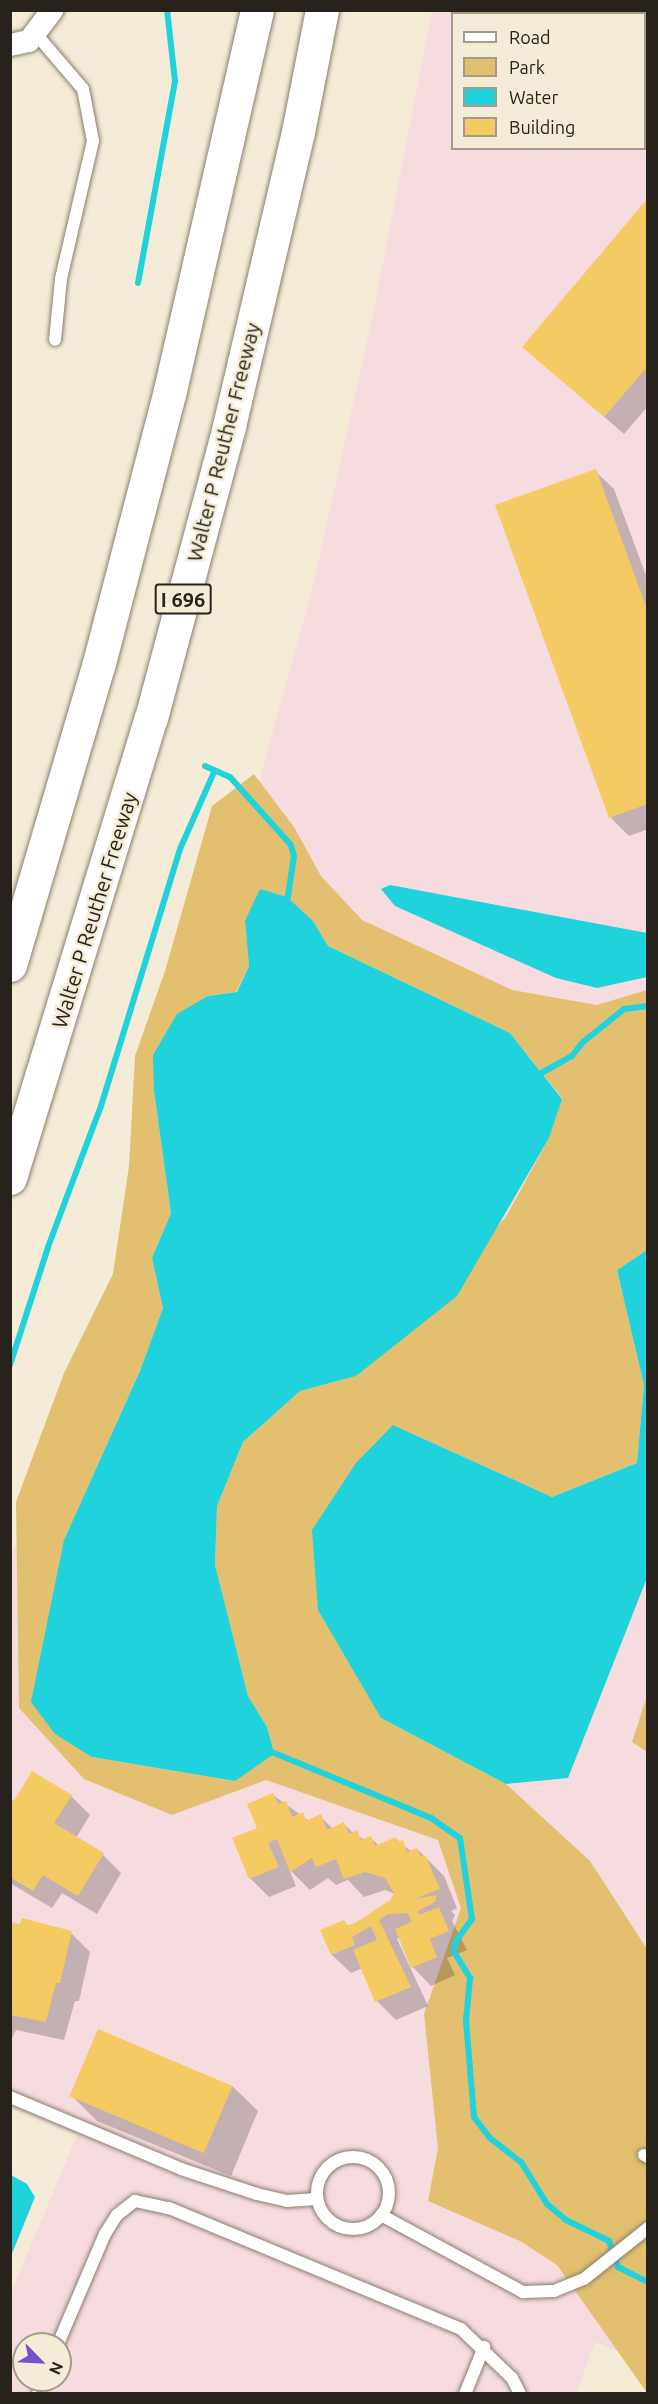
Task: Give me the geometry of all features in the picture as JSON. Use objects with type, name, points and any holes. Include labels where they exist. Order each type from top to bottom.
[{"type":"highway","points":[[10,964],[96,674],[170,390],[257,10]]},
{"type":"highway","name":"Walter P Reuther Freeway","points":[[10,1178],[93,919],[163,673],[229,426],[298,132],[322,10]]},
{"type":"street","points":[[10,45],[28,41],[36,34],[52,10]]},
{"type":"lane","points":[[36,34],[83,89],[93,141],[61,279],[55,340]]},
{"type":"lane","points":[[10,2097],[181,2169],[246,2191],[286,2201],[316,2199]]},
{"type":"lane","points":[[358,2157],[379,2168],[385,2177],[388,2201],[381,2216],[364,2228],[340,2228],[329,2221],[316,2199],[316,2188],[327,2168],[336,2161],[358,2157]]},
{"type":"lane","points":[[63,2332],[105,2234],[117,2215],[135,2201],[169,2208],[383,2294],[461,2329],[484,2347],[512,2378],[520,2394]]},
{"type":"lane","points":[[381,2216],[523,2292],[554,2291],[584,2279],[648,2228]]},
{"type":"lane","points":[[465,2394],[484,2347]]},
{"type":"shaded area","points":[[432,11],[647,11],[647,2363],[595,2342],[576,2394],[11,2393],[11,2293],[77,2135],[11,2108],[10,1560],[85,1364],[236,865],[312,590],[373,315]]},
{"type":"green space","points":[[254,774],[294,827],[321,876],[362,920],[512,990],[597,1005],[647,990],[647,1250],[617,1270],[644,1385],[637,1463],[552,1497],[393,1425],[381,1718],[506,1784],[590,1861],[647,1949],[647,2393],[557,2265],[520,2241],[428,2201],[438,2148],[424,2014],[461,1908],[438,1840],[266,1780],[172,1815],[84,1779],[19,1708],[16,1502],[64,1373],[113,1274],[129,1166],[135,1056],[165,971],[212,806]],"holes":[[[245,921],[313,921],[328,946],[510,1033],[562,1098],[549,1138],[506,1217],[356,1376],[300,1391],[243,1442],[217,1506],[215,1565],[248,1696],[267,1727],[235,1781],[92,1757],[64,1540],[140,1371],[163,1308],[152,1258],[171,1213],[154,1091],[208,996],[236,992],[249,966]]]},
{"type":"green space","points":[[647,1696],[647,1752],[632,1742]]},
{"type":"water","points":[[390,885],[647,933],[647,977],[597,988],[556,978],[395,906],[381,889]]},
{"type":"water","points":[[260,889],[287,897],[313,921],[328,946],[510,1033],[562,1099],[549,1138],[457,1296],[356,1376],[300,1391],[243,1442],[217,1506],[215,1565],[248,1696],[267,1727],[274,1754],[235,1781],[92,1757],[55,1734],[31,1702],[64,1540],[140,1371],[163,1308],[152,1258],[171,1213],[154,1091],[153,1055],[177,1014],[208,996],[237,992],[249,966],[245,921]]},
{"type":"water","points":[[647,1250],[647,1578],[568,1778],[506,1784],[381,1718],[318,1610],[312,1530],[356,1463],[393,1425],[552,1497],[637,1463],[644,1385],[617,1270]]},
{"type":"water","points":[[11,2175],[27,2184],[35,2197],[11,2256]]},
{"type":"building","points":[[648,198],[648,366],[604,417],[522,347]]},
{"type":"building","points":[[596,469],[648,612],[648,804],[609,818],[495,505]]},
{"type":"building","points":[[32,1771],[72,1795],[54,1823],[104,1853],[78,1896],[43,1875],[33,1891],[10,1877],[10,1799],[14,1801]]},
{"type":"building","points":[[273,1793],[278,1804],[286,1801],[292,1817],[303,1812],[306,1821],[321,1814],[327,1830],[344,1822],[349,1834],[357,1830],[361,1840],[371,1836],[375,1846],[396,1837],[398,1842],[403,1840],[407,1852],[417,1848],[421,1857],[425,1855],[440,1889],[414,1899],[437,1895],[435,1902],[418,1911],[419,1915],[439,1907],[449,1931],[430,1939],[437,1957],[411,1968],[395,1929],[412,1922],[408,1913],[388,1914],[379,1920],[411,1987],[375,2002],[353,1950],[377,1940],[371,1926],[352,1937],[355,1945],[331,1955],[320,1930],[344,1920],[347,1926],[357,1922],[390,1900],[394,1893],[385,1878],[365,1872],[344,1879],[336,1859],[316,1867],[312,1858],[290,1872],[277,1839],[268,1843],[279,1867],[249,1879],[232,1838],[257,1828],[247,1804]]},
{"type":"building","points":[[22,1918],[72,1931],[60,1983],[56,1983],[46,2022],[10,2015],[10,1922],[20,1924]]},
{"type":"building","points":[[98,2029],[232,2086],[204,2153],[69,2096]]},
{"type":"waterway","points":[[138,283],[175,81],[167,10]]},
{"type":"waterway","points":[[205,766],[230,777],[291,845],[294,856],[287,903]]},
{"type":"waterway","points":[[10,1365],[48,1247],[101,1106],[180,849],[215,770]]},
{"type":"waterway","points":[[534,1077],[572,1056],[583,1042],[624,1009],[648,1006]]},
{"type":"waterway","points":[[267,1750],[431,1818],[460,1838],[472,1919],[455,1942],[454,1952],[470,1978],[466,2021],[474,2117],[490,2138],[521,2162],[547,2204],[566,2220],[609,2241],[618,2267],[648,2282]]}]
